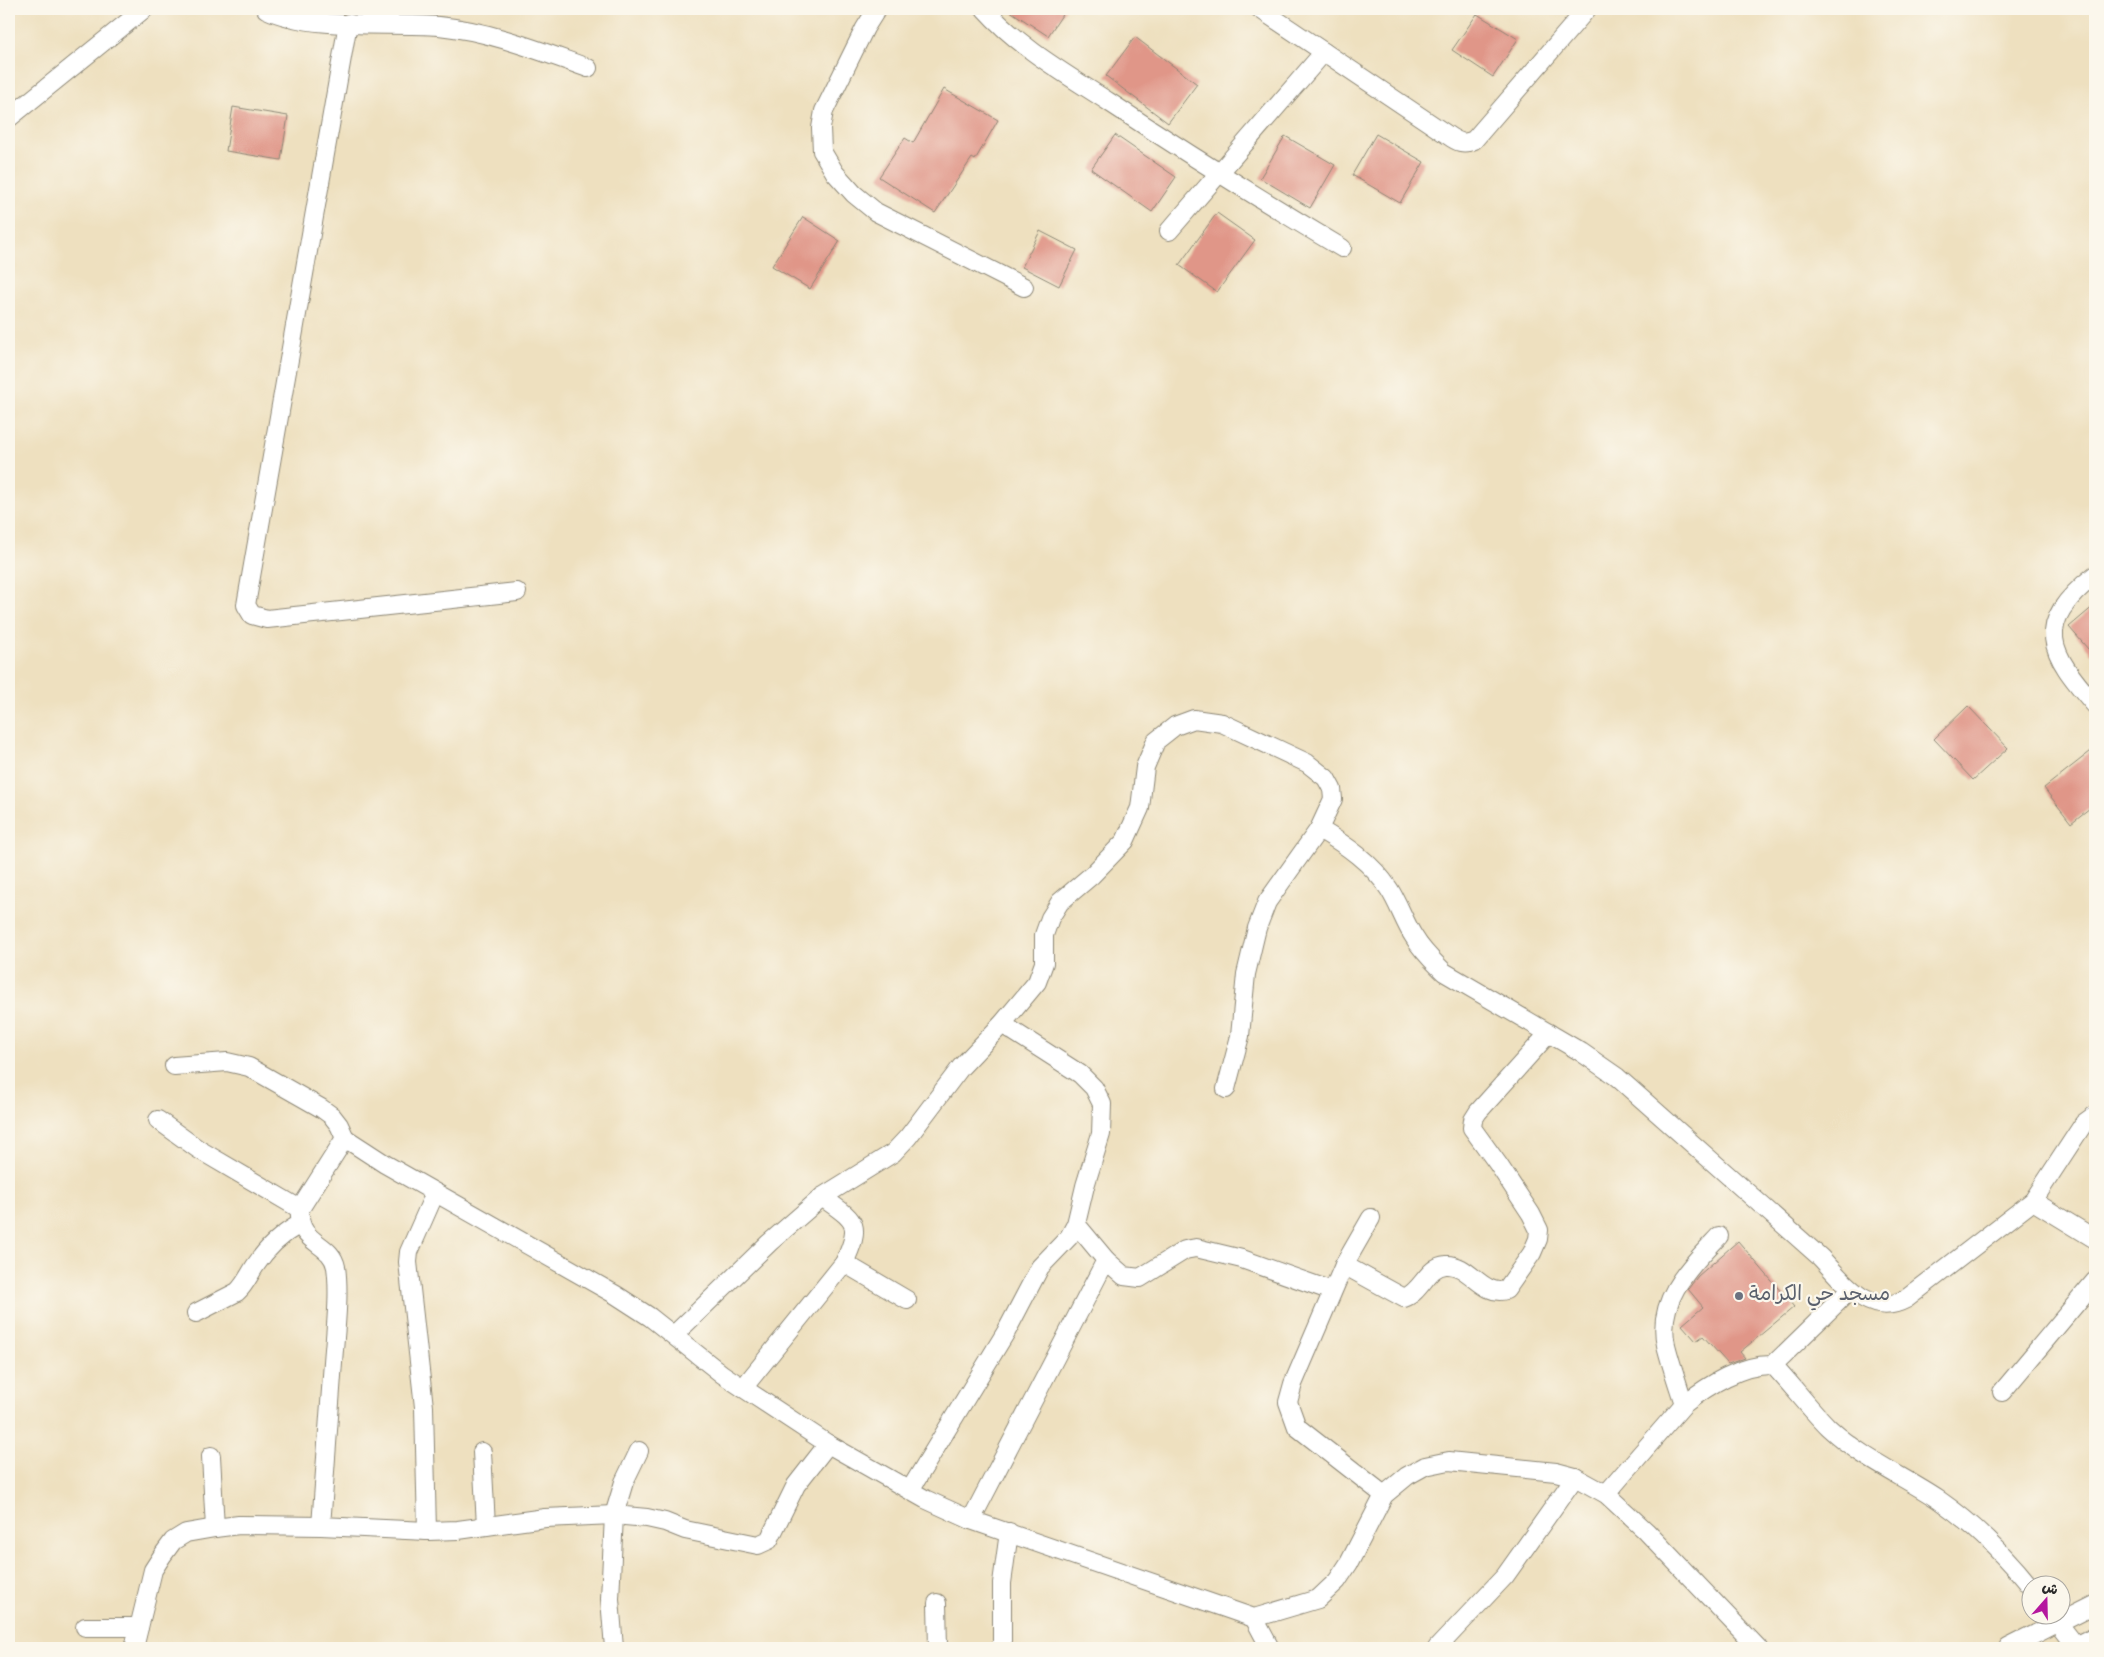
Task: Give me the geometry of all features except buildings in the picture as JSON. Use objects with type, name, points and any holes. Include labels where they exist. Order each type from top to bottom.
[{"type":"street","points":[[9,118],[144,9]]},
{"type":"street","points":[[266,9],[281,16],[325,22],[409,24],[464,30],[530,47],[588,68]]},
{"type":"street","points":[[877,9],[865,28],[824,111],[821,128],[822,151],[841,180],[854,194],[876,212],[1024,287]]},
{"type":"street","points":[[985,9],[1000,25],[1031,51],[1219,174],[1342,248]]},
{"type":"street","points":[[1260,9],[1452,138],[1466,143],[1474,140],[1587,9]]},
{"type":"street","points":[[348,23],[246,605],[248,611],[252,614],[267,619],[517,592]]},
{"type":"street","points":[[1169,231],[1324,52]]},
{"type":"street","points":[[2095,575],[2078,588],[2061,608],[2054,632],[2054,643],[2062,664],[2095,705]]},
{"type":"street","points":[[674,1335],[769,1243],[822,1197],[893,1153],[908,1137],[961,1067],[1002,1024],[1037,982],[1044,963],[1044,935],[1050,918],[1060,902],[1092,876],[1125,841],[1140,808],[1145,767],[1156,741],[1175,726],[1194,719],[1222,723],[1307,763],[1326,778],[1332,789],[1332,799],[1319,829],[1267,902],[1257,928],[1246,974],[1240,1036],[1226,1089]]},
{"type":"street","points":[[1319,829],[1345,844],[1368,864],[1388,888],[1413,936],[1426,955],[1444,972],[1581,1052],[1617,1077],[1820,1258],[1850,1290],[1870,1302],[1890,1306],[1898,1303],[2033,1202],[2084,1124],[2095,1115]]},
{"type":"street","points":[[910,1490],[1000,1340],[1040,1267],[1046,1258],[1062,1244],[1076,1224],[1101,1134],[1102,1104],[1094,1088],[1080,1074],[1002,1024]]},
{"type":"street","points":[[1344,1265],[1404,1298],[1411,1296],[1438,1267],[1445,1265],[1454,1265],[1492,1291],[1506,1290],[1532,1254],[1538,1239],[1539,1230],[1531,1214],[1498,1164],[1476,1136],[1472,1128],[1473,1120],[1549,1033]]},
{"type":"street","points":[[174,1066],[227,1062],[249,1066],[321,1108],[332,1116],[345,1138],[385,1164],[616,1295],[674,1335],[722,1374],[828,1444],[925,1499],[971,1520],[1254,1618],[1318,1598],[1325,1592],[1337,1580],[1349,1563],[1384,1495],[1407,1476],[1425,1466],[1449,1462],[1556,1472],[1575,1477],[1606,1494],[1646,1531],[1758,1648]]},
{"type":"street","points":[[158,1120],[300,1217],[311,1239],[334,1259],[336,1274],[335,1329],[321,1526]]},
{"type":"street","points":[[196,1313],[237,1292],[241,1288],[256,1264],[280,1236],[300,1217],[345,1138]]},
{"type":"street","points":[[427,1531],[424,1407],[408,1262],[409,1252],[435,1193]]},
{"type":"street","points":[[743,1388],[844,1263],[854,1240],[854,1228],[850,1217],[822,1197]]},
{"type":"street","points":[[2033,1202],[2095,1239]]},
{"type":"street","points":[[1371,1218],[1344,1265],[1332,1291],[1293,1384],[1288,1402],[1297,1428],[1384,1495]]},
{"type":"street","points":[[1076,1224],[1106,1260],[1124,1276],[1140,1278],[1185,1250],[1196,1248],[1242,1259],[1332,1291]]},
{"type":"street","points":[[1684,1404],[1666,1344],[1666,1306],[1688,1269],[1719,1236]]},
{"type":"street","points":[[971,1520],[1106,1260]]},
{"type":"street","points":[[844,1263],[907,1300]]},
{"type":"street","points":[[2002,1392],[2095,1281]]},
{"type":"street","points":[[1606,1494],[1684,1404],[1698,1393],[1729,1376],[1763,1364],[1774,1364],[1850,1290]]},
{"type":"street","points":[[1774,1364],[1829,1428],[1863,1454],[1940,1501],[1965,1520],[2011,1563],[2022,1577]]},
{"type":"street","points":[[134,1648],[154,1570],[168,1547],[186,1533],[239,1525],[321,1526],[427,1531],[545,1518],[614,1515],[647,1518],[665,1522],[685,1530],[758,1545],[769,1540],[796,1486],[828,1444]]},
{"type":"street","points":[[614,1648],[610,1599],[614,1515],[624,1482],[639,1451]]},
{"type":"street","points":[[482,1452],[486,1526]]},
{"type":"street","points":[[211,1456],[214,1528]]},
{"type":"street","points":[[1437,1648],[1505,1576],[1575,1477]]},
{"type":"street","points":[[1002,1648],[1002,1583],[1009,1532]]},
{"type":"street","points":[[937,1603],[938,1648]]},
{"type":"street","points":[[2072,1612],[2095,1604]]},
{"type":"street","points":[[1254,1618],[1270,1648]]},
{"type":"street","points":[[2008,1648],[2046,1624]]},
{"type":"street","points":[[2057,1624],[2073,1647],[2095,1636]]},
{"type":"street","points":[[85,1627],[139,1627]]},
{"type":"place","name":"مسجد حي الكرامة","points":[[1739,1296]]}]
